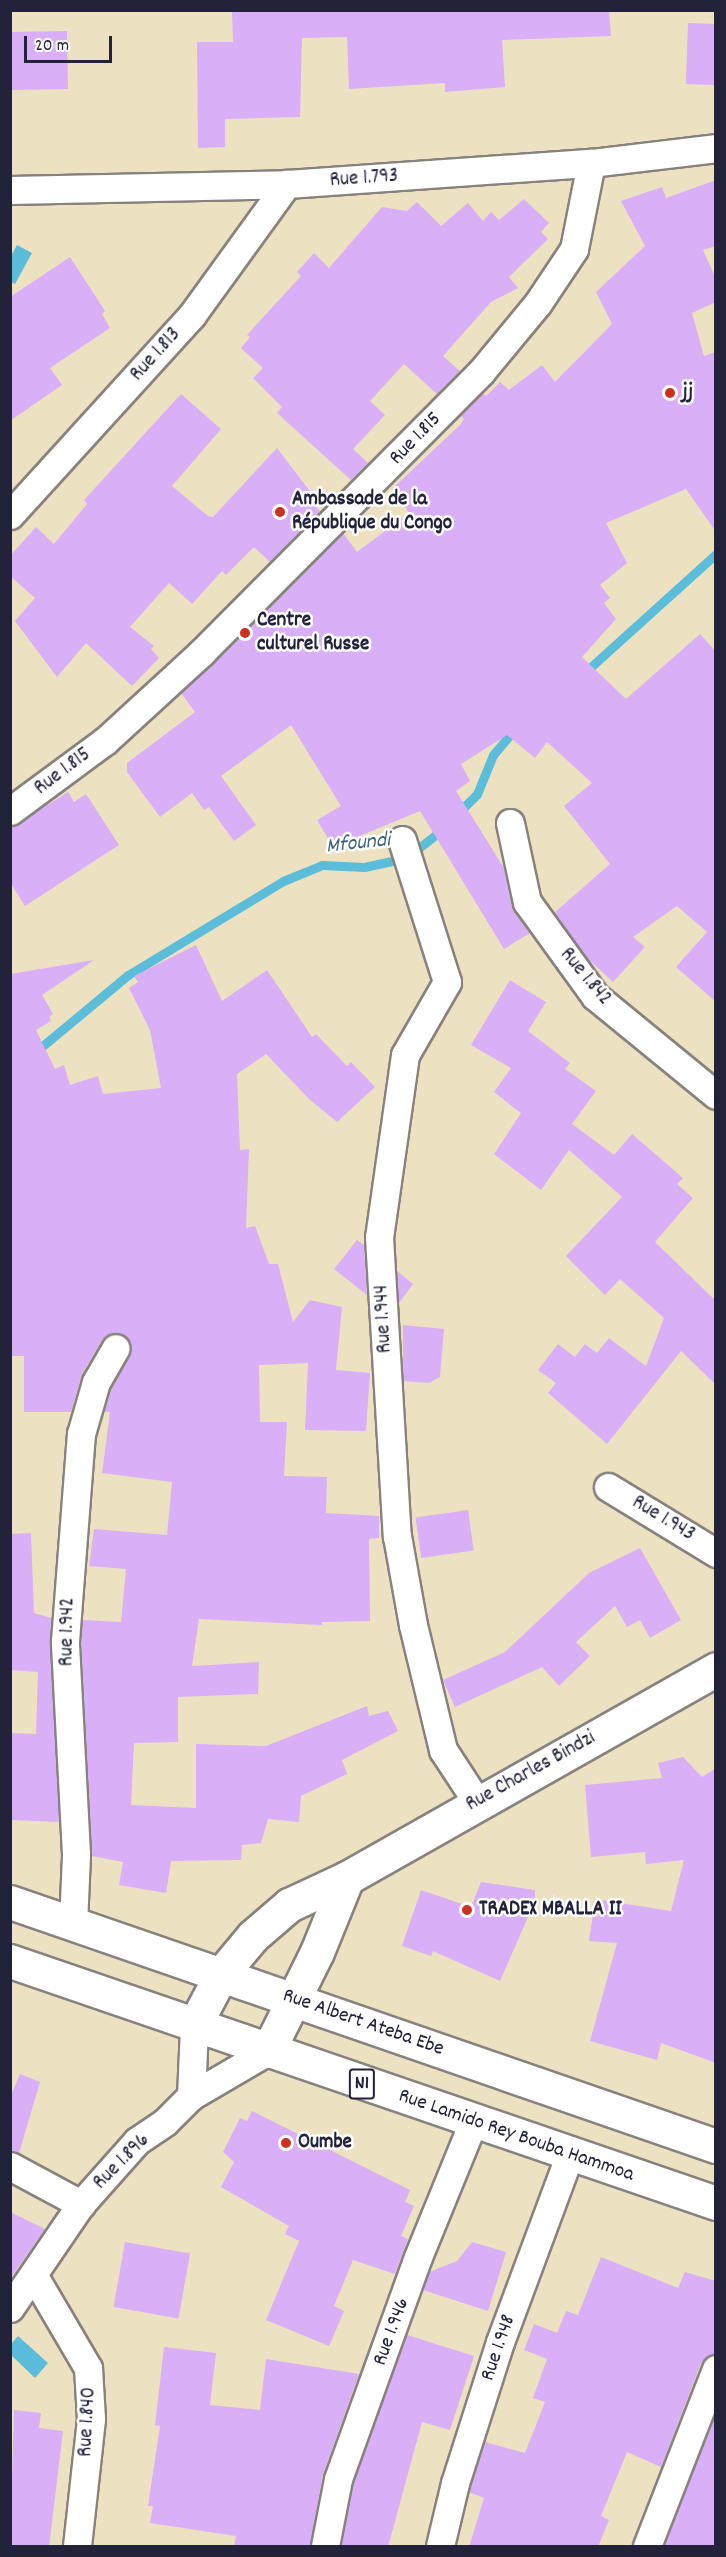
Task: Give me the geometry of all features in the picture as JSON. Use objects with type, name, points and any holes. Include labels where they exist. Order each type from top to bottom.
[{"type":"main road","name":"Rue Charles Bindzi","points":[[194,2026],[222,1973],[253,1936],[289,1905],[347,1878],[477,1802],[716,1669]]},
{"type":"main road","points":[[268,2051],[347,1878]]},
{"type":"main road","name":"Rue Albert Ateba Ebe","points":[[10,1902],[222,1973],[716,2146]]},
{"type":"main road","name":"Rue Lamido Rey Bouba Hammoa","points":[[10,1961],[473,2122],[716,2203]]},
{"type":"street","name":"Rue 1.793","points":[[10,190],[287,184],[591,163],[716,148]]},
{"type":"street","name":"Rue 1.815","points":[[10,811],[105,741],[202,652],[481,372],[538,303],[574,249],[591,163]]},
{"type":"street","name":"Rue 1.813","points":[[10,515],[192,315],[287,184]]},
{"type":"street","name":"Rue 1.842","points":[[510,823],[527,902],[595,996],[716,1095]]},
{"type":"street","name":"Rue 1.944","points":[[402,840],[414,885],[447,982],[405,1055],[379,1237],[397,1536],[413,1625],[443,1750],[477,1802]]},
{"type":"street","name":"Rue 1.942","points":[[73,1924],[76,1854],[65,1641],[81,1434],[96,1382],[116,1348]]},
{"type":"street","name":"Rue 1.943","points":[[609,1487],[716,1553]]},
{"type":"street","name":"Rue Charles Bindzi","points":[[191,2096],[194,2026]]},
{"type":"street","name":"Rue 1.896","points":[[10,2308],[81,2204],[137,2141],[165,2122],[191,2096],[268,2051]]},
{"type":"street","name":"Rue 1.946","points":[[325,2547],[338,2479],[418,2257],[473,2122]]},
{"type":"street","name":"Rue 1.948","points":[[440,2547],[455,2483],[500,2342],[570,2154]]},
{"type":"street","points":[[10,2166],[81,2204]]},
{"type":"street","name":"Rue 1.840","points":[[34,2276],[88,2367],[91,2419],[77,2547]]},
{"type":"street","points":[[646,2547],[647,2536],[716,2369]]},
{"type":"water","points":[[17,245],[32,253],[15,284],[11,282],[11,256]]},
{"type":"water","points":[[18,2336],[48,2363],[35,2378],[11,2355],[11,2344]]},
{"type":"building","points":[[232,10],[609,10],[611,36],[502,40],[505,87],[445,92],[445,83],[349,89],[347,37],[302,38],[300,117],[225,119],[225,147],[198,148],[197,42],[233,42]]},
{"type":"building","points":[[688,23],[716,24],[714,85],[686,84]]},
{"type":"building","points":[[67,31],[68,89],[11,90],[10,32]]},
{"type":"building","points":[[716,180],[716,246],[703,250],[716,279],[716,302],[692,313],[704,356],[716,352],[716,532],[686,489],[606,523],[627,563],[600,585],[610,598],[604,603],[616,619],[582,657],[626,699],[700,634],[716,652],[716,1002],[676,967],[707,932],[677,906],[633,937],[645,947],[613,982],[587,958],[554,913],[610,864],[564,806],[592,783],[547,742],[535,758],[507,735],[461,764],[470,781],[456,791],[504,868],[512,906],[530,933],[504,949],[420,811],[333,847],[317,820],[341,806],[291,725],[221,776],[256,825],[234,841],[209,807],[204,810],[192,793],[160,817],[127,772],[127,763],[195,712],[181,693],[343,533],[357,552],[409,513],[393,488],[460,425],[464,419],[460,415],[483,393],[486,396],[500,382],[509,390],[542,365],[555,382],[612,324],[596,292],[645,246],[621,201],[662,187],[666,198]]},
{"type":"building","points":[[524,199],[549,223],[541,232],[548,239],[509,277],[518,288],[491,302],[443,356],[460,371],[437,394],[404,364],[370,401],[385,415],[353,449],[368,463],[351,480],[277,413],[282,407],[253,378],[263,368],[241,348],[250,337],[247,335],[301,276],[297,272],[314,253],[329,268],[382,207],[407,211],[417,202],[441,226],[468,203],[483,221],[491,212],[499,220]]},
{"type":"building","points":[[70,257],[105,311],[102,314],[110,328],[50,368],[62,385],[10,421],[10,297]]},
{"type":"building","points":[[181,394],[221,429],[172,486],[208,516],[213,517],[277,448],[319,503],[316,507],[320,511],[270,562],[254,547],[226,575],[222,571],[192,604],[169,583],[130,627],[154,646],[151,649],[159,658],[132,686],[86,643],[57,677],[15,621],[35,598],[10,576],[10,556],[36,527],[54,544],[87,504],[84,500]]},
{"type":"building","points":[[68,792],[74,802],[86,794],[119,845],[25,906],[10,882],[10,829]]},
{"type":"building","points":[[196,945],[222,1001],[267,970],[312,1037],[316,1034],[347,1066],[351,1062],[375,1087],[337,1122],[309,1099],[266,1054],[237,1074],[240,1150],[249,1149],[246,1228],[255,1226],[269,1264],[278,1264],[293,1322],[310,1300],[342,1307],[336,1370],[370,1373],[366,1431],[305,1430],[308,1363],[259,1365],[260,1422],[287,1422],[284,1476],[327,1477],[326,1513],[379,1516],[379,1538],[369,1539],[370,1621],[322,1622],[322,1625],[199,1619],[192,1666],[259,1662],[258,1694],[178,1697],[178,1742],[134,1743],[131,1805],[196,1808],[196,1744],[266,1746],[367,1706],[369,1716],[388,1711],[398,1731],[342,1760],[347,1774],[301,1796],[299,1822],[268,1819],[261,1843],[242,1845],[241,1860],[171,1861],[166,1893],[119,1885],[123,1862],[92,1856],[81,1641],[82,1620],[121,1622],[126,1569],[89,1566],[94,1529],[167,1535],[172,1482],[102,1473],[110,1412],[104,1412],[111,1388],[132,1349],[123,1334],[109,1334],[102,1340],[82,1374],[71,1412],[24,1412],[24,1356],[10,1356],[10,974],[94,960],[42,995],[53,1014],[49,1017],[51,1021],[36,1030],[55,1069],[64,1065],[70,1085],[98,1076],[103,1094],[161,1088],[150,1030],[129,988],[138,982],[134,976]]},
{"type":"building","points":[[510,980],[546,1002],[528,1031],[570,1063],[565,1069],[596,1091],[572,1124],[614,1155],[632,1134],[683,1178],[677,1184],[693,1198],[655,1242],[716,1301],[716,1385],[681,1351],[607,1444],[548,1393],[556,1383],[538,1370],[558,1344],[575,1357],[585,1344],[597,1353],[609,1338],[646,1366],[664,1318],[620,1279],[605,1295],[566,1256],[622,1197],[569,1150],[541,1190],[494,1154],[521,1113],[494,1092],[511,1068],[471,1045]]},
{"type":"building","points":[[357,1240],[364,1245],[367,1295],[334,1269]]},
{"type":"building","points":[[397,1271],[413,1284],[399,1303]]},
{"type":"building","points":[[403,1325],[444,1329],[440,1377],[429,1383],[403,1381]]},
{"type":"building","points":[[468,1510],[474,1551],[421,1558],[416,1517]]},
{"type":"building","points":[[31,1533],[34,1613],[51,1618],[59,1822],[10,1820],[10,1733],[36,1734],[38,1672],[10,1670],[10,1534]]},
{"type":"building","points":[[640,1548],[681,1620],[650,1638],[640,1620],[627,1627],[615,1606],[576,1642],[590,1656],[559,1686],[542,1667],[455,1707],[443,1680],[505,1652],[589,1573]]},
{"type":"building","points":[[683,1757],[702,1777],[716,1768],[716,2063],[661,2043],[657,2060],[590,2041],[617,1943],[589,1941],[595,1899],[671,1911],[684,1860],[646,1864],[645,1852],[591,1857],[585,1785],[662,1778],[658,1763]]},
{"type":"building","points":[[481,1882],[535,1890],[535,1901],[500,1981],[433,1951],[431,1956],[402,1946],[421,1890],[471,1907]]},
{"type":"building","points":[[20,2074],[40,2082],[19,2153],[10,2150],[10,2098]]},
{"type":"building","points":[[252,2111],[410,2190],[405,2202],[414,2206],[401,2236],[408,2239],[395,2274],[353,2260],[334,2306],[344,2311],[329,2346],[266,2320],[299,2241],[285,2234],[289,2226],[221,2187],[234,2162],[223,2152],[240,2118],[247,2121]]},
{"type":"building","points":[[10,2212],[45,2229],[10,2279]]},
{"type":"building","points":[[125,2242],[190,2253],[179,2318],[114,2307]]},
{"type":"building","points":[[472,2242],[506,2252],[488,2311],[423,2290],[429,2272],[457,2261]]},
{"type":"building","points":[[601,2257],[678,2288],[685,2272],[716,2281],[716,2354],[701,2363],[661,2467],[627,2452],[601,2516],[609,2520],[598,2547],[469,2547],[484,2498],[469,2492],[485,2442],[525,2453],[545,2402],[533,2398],[547,2359],[524,2350],[534,2324],[557,2333],[566,2311],[578,2315]]},
{"type":"building","points":[[407,2335],[474,2356],[450,2430],[422,2422],[388,2547],[341,2547],[353,2483]]},
{"type":"building","points":[[164,2347],[216,2353],[210,2405],[260,2410],[266,2359],[359,2374],[323,2474],[310,2547],[234,2547],[236,2536],[150,2523],[153,2506],[148,2506],[160,2426],[155,2425]]},
{"type":"building","points":[[14,2410],[41,2413],[39,2428],[63,2431],[49,2547],[10,2547]]},
{"type":"building","points":[[716,2414],[716,2547],[664,2547]]},
{"type":"waterway","name":"Mfoundi","points":[[583,674],[716,554]]},
{"type":"waterway","name":"Mfoundi","points":[[457,814],[477,794],[493,755],[516,728]]},
{"type":"waterway","name":"Mfoundi","points":[[34,1053],[128,975],[283,881],[322,865],[364,867],[406,858],[443,829]]},
{"type":"place","name":"jj","points":[[670,393]]},
{"type":"place","name":"Ambassade de la République du Congo","points":[[280,512]]},
{"type":"place","name":"Centre culturel Russe","points":[[245,633]]},
{"type":"place","name":"TRADEX MBALLA II","points":[[467,1910]]},
{"type":"place","name":"Oumbe","points":[[286,2143]]}]
